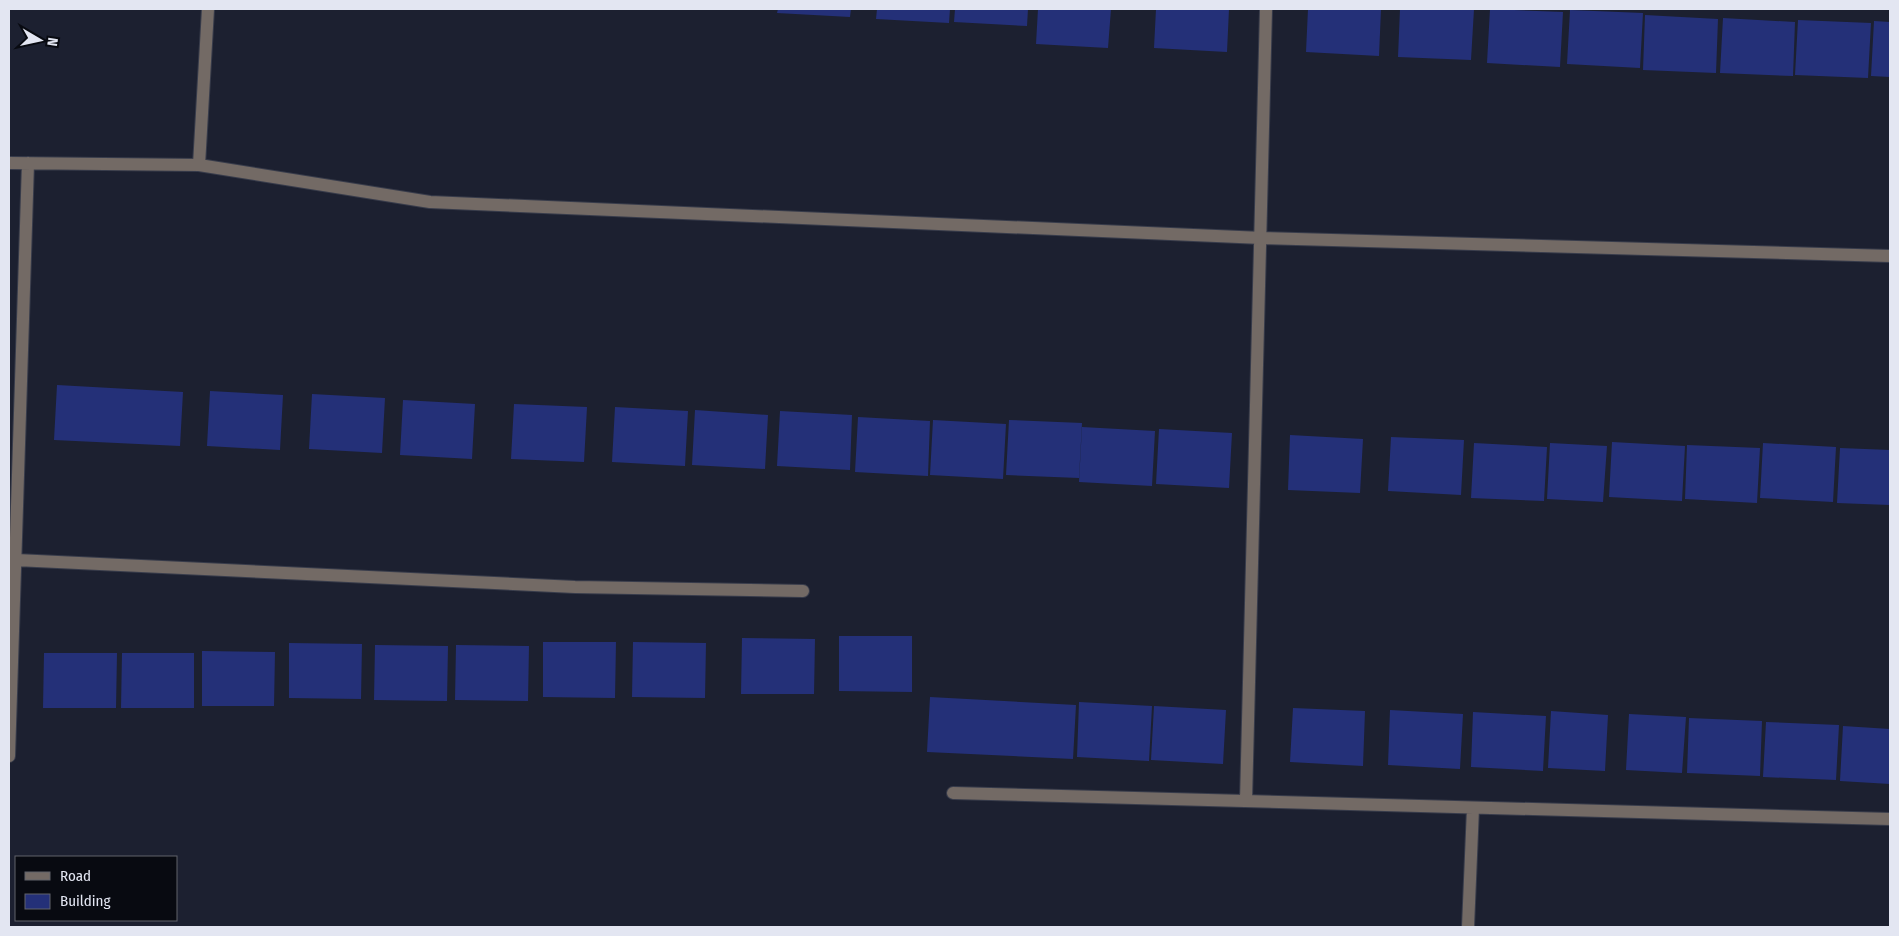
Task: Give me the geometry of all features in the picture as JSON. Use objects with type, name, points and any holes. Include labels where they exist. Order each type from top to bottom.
[{"type":"street","points":[[199,165],[208,9]]},
{"type":"street","points":[[1246,801],[1262,238],[1266,9]]},
{"type":"street","points":[[9,163],[199,165],[430,202],[1262,238],[1890,256]]},
{"type":"street","points":[[9,756],[28,163]]},
{"type":"street","points":[[16,560],[574,587],[803,591]]},
{"type":"street","points":[[953,793],[1890,819]]},
{"type":"street","points":[[1468,927],[1473,808]]},
{"type":"building","points":[[778,9],[851,9],[850,17],[777,13]]},
{"type":"building","points":[[877,9],[950,9],[949,23],[876,19]]},
{"type":"building","points":[[955,9],[1028,9],[1027,26],[954,22]]},
{"type":"building","points":[[1038,9],[1111,9],[1108,48],[1036,44]]},
{"type":"building","points":[[1156,9],[1229,9],[1227,52],[1154,48]]},
{"type":"building","points":[[1308,9],[1381,9],[1379,56],[1306,52]]},
{"type":"building","points":[[1400,9],[1474,9],[1471,60],[1398,57]]},
{"type":"building","points":[[1490,9],[1563,12],[1560,67],[1487,63]]},
{"type":"building","points":[[1570,10],[1643,13],[1640,68],[1567,64]]},
{"type":"building","points":[[1645,15],[1718,19],[1716,73],[1643,70]]},
{"type":"building","points":[[1723,18],[1795,22],[1793,76],[1720,73]]},
{"type":"building","points":[[1798,20],[1871,23],[1868,78],[1795,75]]},
{"type":"building","points":[[1874,21],[1890,22],[1890,77],[1871,76]]},
{"type":"building","points":[[57,385],[183,392],[180,446],[54,440]]},
{"type":"building","points":[[210,391],[283,395],[280,450],[207,446]]},
{"type":"building","points":[[312,394],[385,398],[382,453],[309,449]]},
{"type":"building","points":[[403,400],[475,404],[472,459],[400,455]]},
{"type":"building","points":[[514,404],[587,407],[584,462],[511,459]]},
{"type":"building","points":[[615,407],[688,411],[685,466],[612,462]]},
{"type":"building","points":[[695,410],[768,415],[765,469],[692,465]]},
{"type":"building","points":[[780,411],[852,415],[850,470],[777,466]]},
{"type":"building","points":[[858,417],[930,421],[928,476],[855,472]]},
{"type":"building","points":[[933,420],[1006,424],[1003,479],[930,475]]},
{"type":"building","points":[[1009,420],[1082,423],[1079,478],[1006,475]]},
{"type":"building","points":[[1082,427],[1155,431],[1152,486],[1079,482]]},
{"type":"building","points":[[1159,429],[1232,433],[1229,488],[1156,484]]},
{"type":"building","points":[[1290,435],[1363,439],[1360,493],[1288,490]]},
{"type":"building","points":[[1391,437],[1464,440],[1461,495],[1388,491]]},
{"type":"building","points":[[1612,442],[1685,446],[1682,501],[1609,497]]},
{"type":"building","points":[[1474,443],[1547,447],[1544,501],[1471,498]]},
{"type":"building","points":[[1550,443],[1607,446],[1603,502],[1547,499]]},
{"type":"building","points":[[1763,443],[1836,447],[1833,502],[1760,498]]},
{"type":"building","points":[[1687,445],[1760,448],[1757,503],[1685,499]]},
{"type":"building","points":[[1840,448],[1890,450],[1890,505],[1837,503]]},
{"type":"building","points":[[839,636],[912,636],[912,692],[839,691]]},
{"type":"building","points":[[742,638],[815,639],[814,694],[741,694]]},
{"type":"building","points":[[543,642],[616,642],[615,698],[543,697]]},
{"type":"building","points":[[633,642],[706,643],[705,698],[632,697]]},
{"type":"building","points":[[289,643],[362,644],[361,699],[289,698]]},
{"type":"building","points":[[375,645],[448,646],[447,701],[374,700]]},
{"type":"building","points":[[456,645],[529,646],[528,701],[455,700]]},
{"type":"building","points":[[202,651],[275,652],[274,706],[202,706]]},
{"type":"building","points":[[44,653],[117,653],[116,708],[43,708]]},
{"type":"building","points":[[122,653],[194,653],[194,708],[121,708]]},
{"type":"building","points":[[930,697],[1076,705],[1073,759],[927,752]]},
{"type":"building","points":[[1079,702],[1152,706],[1149,761],[1077,757]]},
{"type":"building","points":[[1154,706],[1226,710],[1223,764],[1151,760]]},
{"type":"building","points":[[1293,708],[1365,711],[1363,766],[1290,762]]},
{"type":"building","points":[[1390,710],[1463,714],[1460,769],[1388,765]]},
{"type":"building","points":[[1551,711],[1608,715],[1605,771],[1548,768]]},
{"type":"building","points":[[1473,712],[1546,716],[1543,771],[1471,767]]},
{"type":"building","points":[[1629,714],[1686,717],[1682,773],[1626,770]]},
{"type":"building","points":[[1689,718],[1762,721],[1760,776],[1687,773]]},
{"type":"building","points":[[1766,722],[1839,725],[1836,780],[1763,777]]},
{"type":"building","points":[[1843,726],[1890,729],[1890,784],[1840,781]]}]
